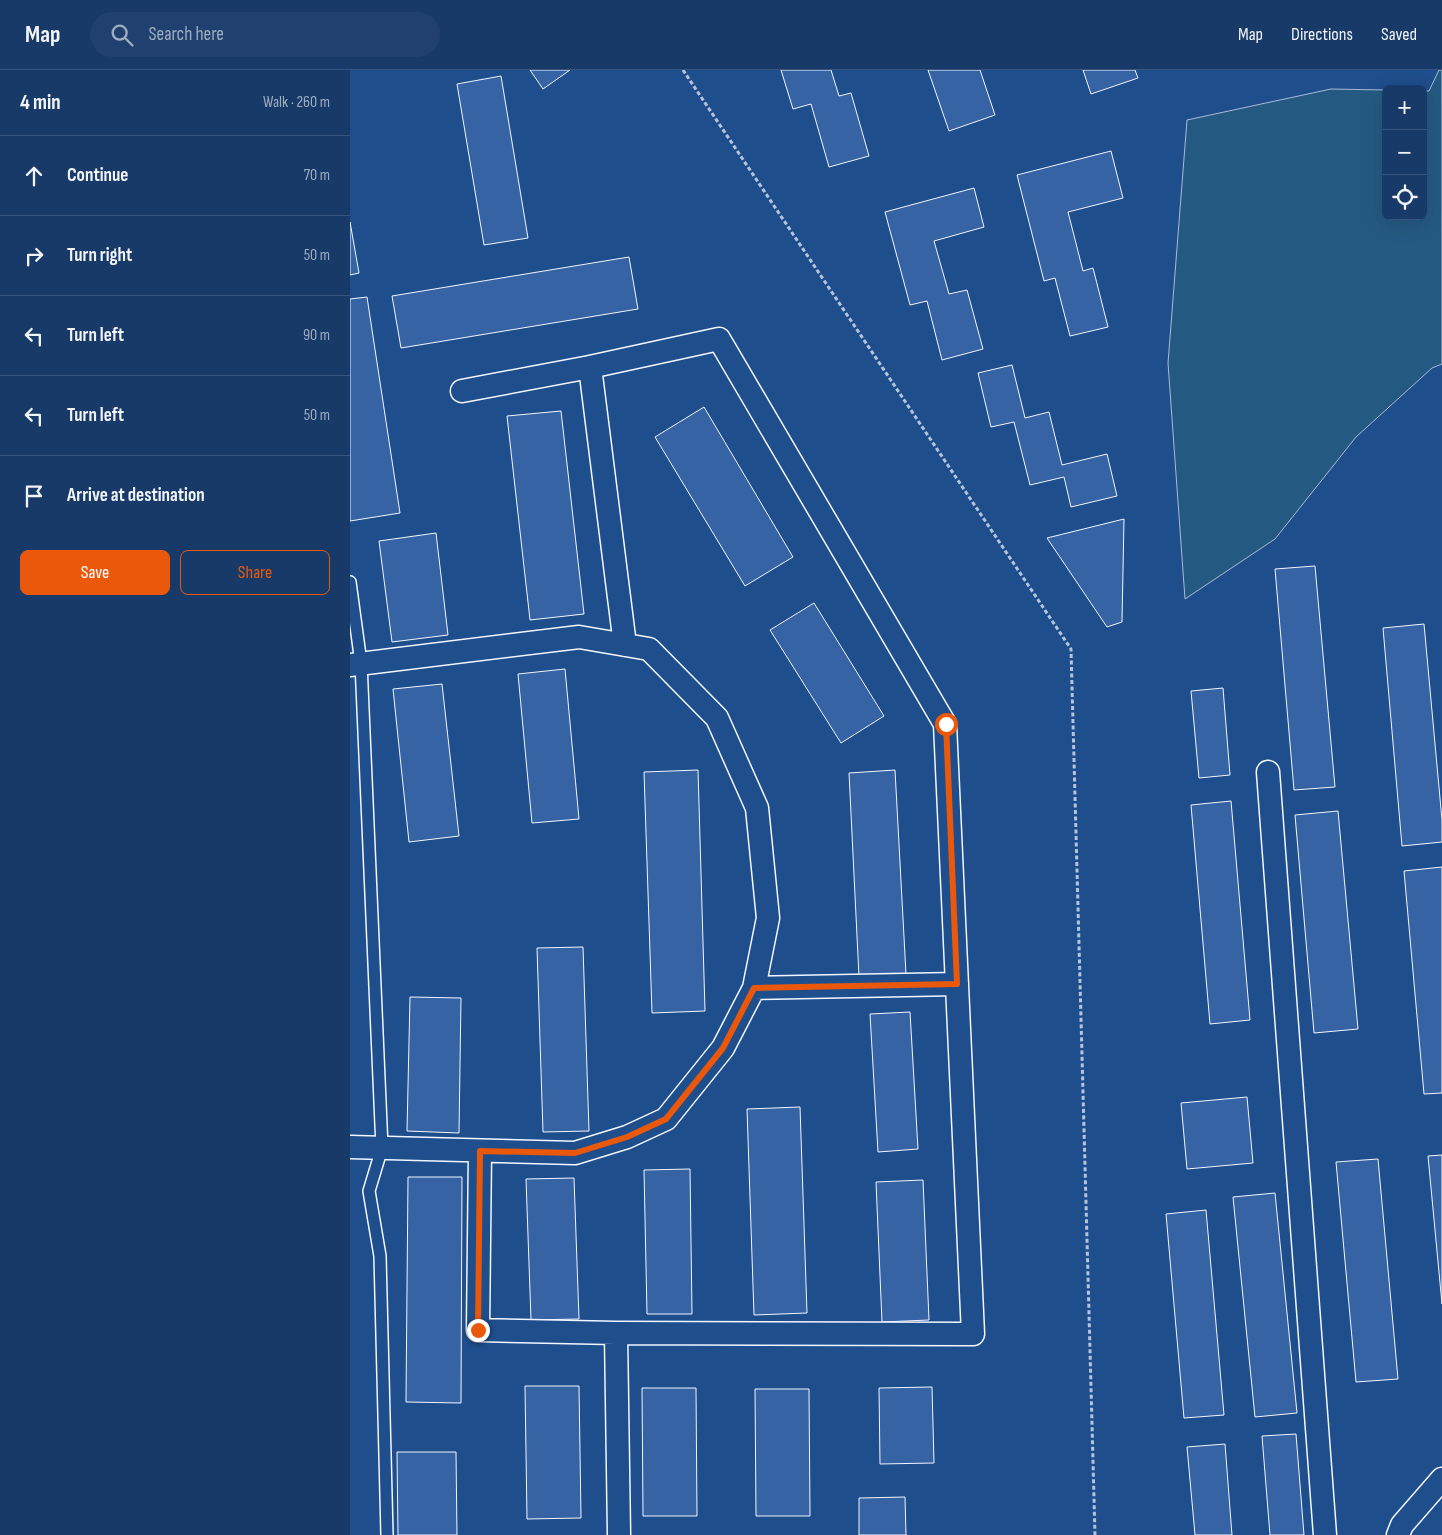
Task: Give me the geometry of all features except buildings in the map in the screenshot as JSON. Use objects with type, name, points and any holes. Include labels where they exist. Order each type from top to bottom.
[{"type":"street","points":[[462,391],[590,367],[719,339],[946,724],[973,1334],[616,1334],[478,1330],[480,1151]]},
{"type":"street","points":[[590,367],[626,646]]},
{"type":"street","points":[[350,1146],[575,1153],[627,1137],[666,1119],[723,1048],[754,988],[768,918],[757,808],[717,718],[649,649],[579,637],[356,664]]},
{"type":"street","points":[[1268,772],[1325,1535]]},
{"type":"street","points":[[754,988],[957,984]]},
{"type":"street","points":[[616,1334],[619,1535]]},
{"type":"street","points":[[1398,1535],[1402,1525],[1442,1479]]},
{"type":"lane","points":[[350,582],[382,1148],[369,1191],[380,1256],[387,1535]]},
{"type":"path","points":[[683,70],[1071,649],[1095,1535]]},
{"type":"shaded area","points":[[1439,70],[1442,70],[1442,364],[1432,368],[1356,437],[1275,539],[1185,599],[1168,363],[1187,120],[1331,89],[1382,90],[1382,220],[1427,220],[1427,91],[1429,91]]},
{"type":"route","points":[[478,1330],[480,1151],[575,1153],[627,1137],[666,1119],[723,1048],[754,988],[957,984],[946,724]]}]
